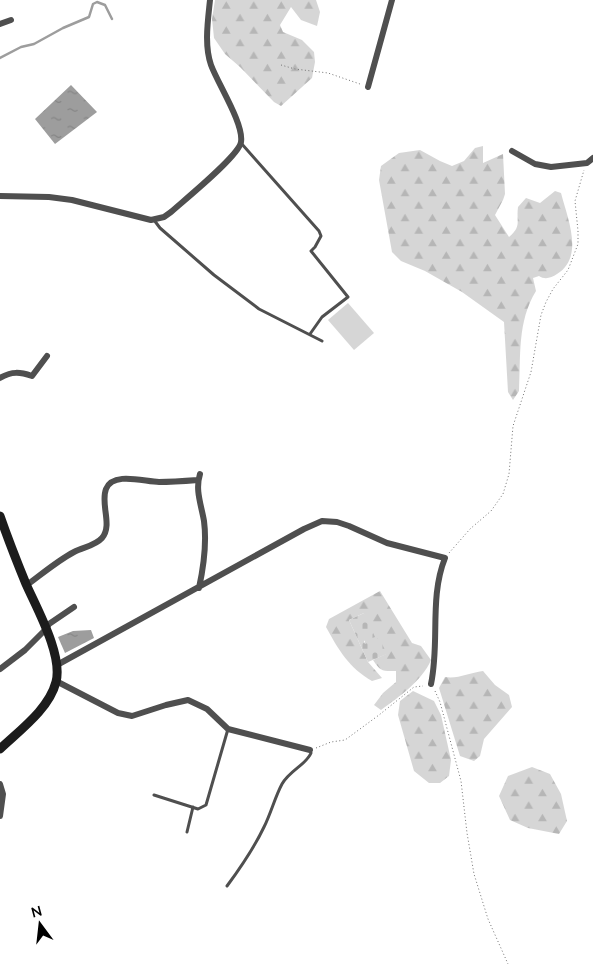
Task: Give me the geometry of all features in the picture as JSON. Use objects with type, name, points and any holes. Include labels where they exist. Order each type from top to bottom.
[{"type":"street","points":[[0,196],[49,196],[133,216],[154,219],[164,217],[171,212],[218,170],[241,143],[239,123],[227,102],[208,51],[210,0]]},
{"type":"street","points":[[368,87],[392,0]]},
{"type":"street","points":[[0,24],[11,20]]},
{"type":"street","points":[[512,151],[535,164],[551,167],[587,163],[593,158]]},
{"type":"street","points":[[0,378],[8,373],[18,372],[32,376],[47,356]]},
{"type":"street","points":[[27,585],[61,560],[100,540],[106,528],[104,496],[106,488],[110,483],[131,478],[147,482],[199,477],[198,496],[204,520],[206,548],[199,588]]},
{"type":"street","points":[[0,516],[51,641],[57,665],[56,681],[45,703],[0,748]]},
{"type":"street","points":[[57,665],[304,529],[322,521],[337,522],[386,543],[445,558],[440,570],[436,594],[434,668],[431,684]]},
{"type":"street","points":[[0,669],[45,630],[49,624],[74,608]]},
{"type":"street","points":[[56,681],[118,713],[132,716],[188,700],[207,710],[228,729],[310,750]]},
{"type":"street","points":[[0,784],[3,794],[0,816]]},
{"type":"lane","points":[[241,143],[319,231],[320,240],[311,251],[348,297],[322,318],[310,334]]},
{"type":"lane","points":[[154,219],[160,228],[214,275],[260,309],[322,340]]},
{"type":"lane","points":[[154,796],[198,809],[206,805],[228,729]]},
{"type":"lane","points":[[227,886],[250,853],[265,826],[282,785],[291,772],[309,759],[310,750]]},
{"type":"lane","points":[[187,832],[193,808]]},
{"type":"path","points":[[281,65],[295,69],[328,73],[368,87]]},
{"type":"path","points":[[445,558],[470,529],[491,511],[504,494],[509,474],[513,426],[531,372],[541,314],[549,296],[568,270],[578,244],[575,201],[587,163]]},
{"type":"path","points":[[310,750],[331,742],[345,740],[414,687],[431,684],[440,702],[462,781],[467,832],[474,874],[488,919],[508,964]]},
{"type":"green space","points":[[215,0],[316,0],[320,12],[317,26],[301,20],[291,7],[280,25],[283,32],[302,40],[314,52],[315,62],[312,78],[281,106],[274,102],[225,54],[214,38],[212,19]]},
{"type":"green space","points":[[483,146],[483,163],[503,154],[505,194],[495,215],[509,237],[516,230],[518,224],[518,207],[526,198],[540,203],[555,191],[561,193],[572,236],[570,258],[565,267],[550,277],[544,278],[539,276],[533,278],[536,291],[530,303],[523,327],[519,391],[513,400],[508,392],[504,322],[462,292],[425,271],[401,261],[392,252],[379,180],[381,166],[399,153],[420,150],[452,166],[464,161],[475,148]]},
{"type":"green space","points":[[348,303],[374,333],[354,350],[328,320]]},
{"type":"green space","points":[[380,591],[412,643],[421,646],[431,660],[416,682],[381,710],[374,705],[383,693],[396,682],[396,671],[382,670],[373,660],[386,654],[365,645],[364,613],[349,620],[368,662],[382,678],[372,681],[357,670],[340,650],[326,627],[329,619]]},
{"type":"green space","points":[[364,613],[375,637],[364,641],[365,644],[379,638],[387,654],[368,662],[349,620]]},
{"type":"green space","points":[[483,671],[495,685],[509,695],[512,707],[484,739],[480,756],[474,761],[460,756],[439,688],[445,677],[459,677]]},
{"type":"green space","points":[[413,691],[434,701],[441,715],[451,760],[449,776],[440,783],[429,783],[414,771],[398,715],[400,701]]},
{"type":"green space","points":[[532,767],[550,774],[561,794],[567,821],[559,834],[528,828],[510,820],[499,796],[508,776]]},
{"type":"water","points":[[71,85],[97,112],[55,144],[35,119]]},
{"type":"water","points":[[91,630],[94,638],[65,653],[58,637],[73,631]]},
{"type":"waterway","points":[[0,58],[21,47],[34,44],[63,28],[89,17],[93,4],[97,2],[105,5],[112,19]]}]
